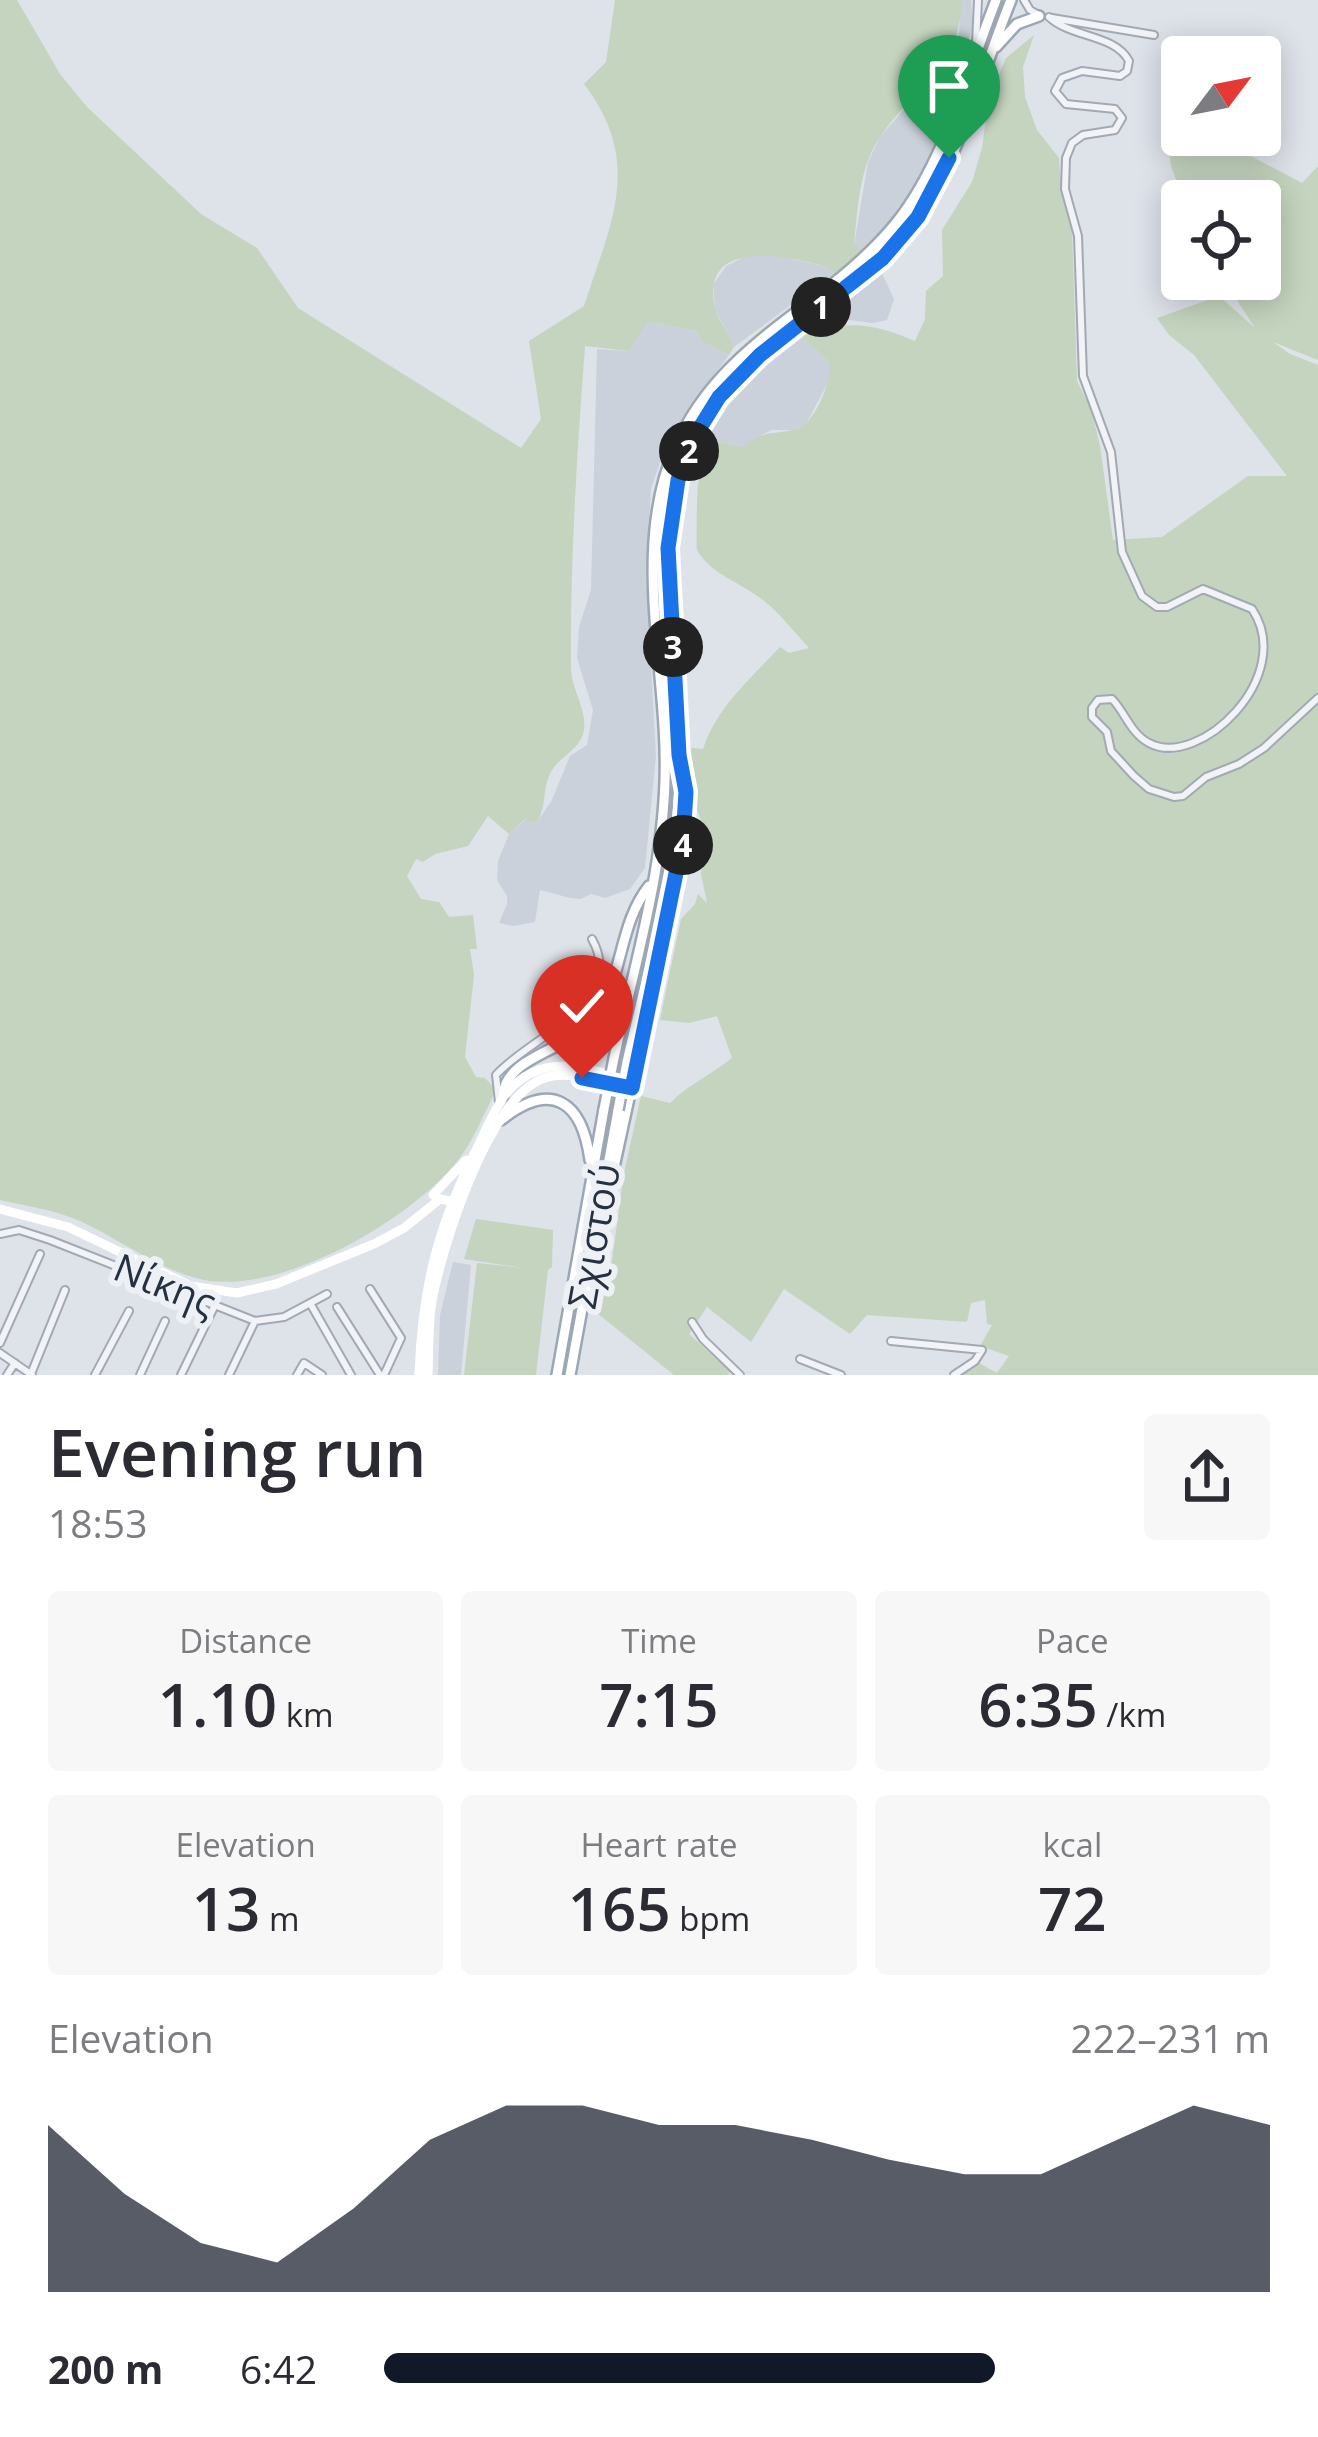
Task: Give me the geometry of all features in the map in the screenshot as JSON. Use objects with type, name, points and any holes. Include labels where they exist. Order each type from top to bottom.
[{"type":"main road","name":"Σχιστού","points":[[557,1375],[591,1165],[653,882],[665,781],[655,535],[659,496],[673,451],[696,407],[723,371],[864,257],[897,222],[929,170],[996,0]]},
{"type":"main road","name":"Σχιστού","points":[[570,1375],[596,1220],[669,865],[679,755],[668,548],[673,499],[686,456],[708,413],[734,380],[873,267],[908,229],[941,176],[1011,0]]},
{"type":"main road","points":[[988,56],[1017,24],[1044,16]]},
{"type":"main road","points":[[596,1220],[606,1204],[683,839],[686,792],[679,755]]},
{"type":"main road","points":[[424,1375],[422,1309],[441,1225],[455,1190],[505,1083],[515,1071],[574,1040],[595,1018],[612,986],[630,916],[653,882]]},
{"type":"main road","points":[[501,1099],[522,1078],[550,1067],[576,1067],[633,1084]]},
{"type":"main road","points":[[424,1375],[431,1307],[450,1227],[518,1094],[545,1078],[633,1084]]},
{"type":"main road","points":[[501,1120],[536,1100],[560,1102],[583,1124],[591,1165]]},
{"type":"main road","points":[[420,1214],[478,1147]]},
{"type":"main road","points":[[433,1195],[446,1187],[455,1190]]},
{"type":"main road","points":[[0,1209],[68,1226],[174,1279],[222,1292],[254,1291],[301,1275],[392,1235],[440,1199],[450,1202]]},
{"type":"main road","points":[[420,1214],[436,1214],[441,1225]]},
{"type":"street","points":[[976,51],[978,0]]},
{"type":"street","points":[[1024,0],[1030,10],[1044,16],[1154,35]]},
{"type":"street","points":[[1044,16],[1060,28],[1120,49],[1130,62],[1120,76],[1077,72],[1062,78],[1055,91],[1066,104],[1111,108],[1122,118],[1115,130],[1084,135],[1072,143],[1065,178],[1078,236],[1083,376],[1111,452],[1122,552],[1142,596],[1156,607],[1167,607],[1204,589],[1252,609],[1265,654],[1249,699],[1210,731],[1179,747],[1161,748],[1143,740],[1112,699],[1098,700],[1092,717],[1107,732],[1113,754],[1134,776],[1149,789],[1174,797],[1264,748],[1318,698]]},
{"type":"street","points":[[501,1099],[496,1075],[532,1042],[568,1022],[587,1000],[599,969],[600,956],[592,939]]},
{"type":"street","name":"Νίκης","points":[[0,1234],[19,1231],[50,1240],[255,1321],[274,1321],[327,1294]]},
{"type":"street","points":[[0,1342],[40,1254]]},
{"type":"street","points":[[370,1289],[401,1341],[382,1375]]},
{"type":"street","points":[[0,1353],[32,1374],[65,1290]]},
{"type":"street","points":[[310,1303],[342,1370],[350,1375]]},
{"type":"street","points":[[182,1375],[215,1305]]},
{"type":"street","points":[[337,1307],[382,1375]]},
{"type":"street","points":[[95,1375],[129,1311]]},
{"type":"street","points":[[229,1375],[255,1321]]},
{"type":"street","points":[[140,1375],[165,1322]]},
{"type":"street","points":[[692,1322],[739,1374]]},
{"type":"street","points":[[891,1341],[982,1349],[975,1361],[955,1375]]},
{"type":"street","points":[[800,1360],[841,1375]]},
{"type":"street","points":[[297,1375],[304,1363],[322,1375]]},
{"type":"street","points":[[8,1375],[15,1364]]},
{"type":"shaded area","points":[[961,0],[971,0],[973,25],[953,95],[923,171],[886,230],[862,252],[854,245],[868,162],[880,137],[946,61],[959,35]]},
{"type":"shaded area","points":[[765,253],[829,267],[833,274],[734,347],[715,309],[713,285],[726,266]]},
{"type":"shaded area","points":[[882,273],[894,299],[887,320],[872,323],[827,317]]},
{"type":"shaded area","points":[[648,322],[695,330],[703,342],[729,355],[686,412],[664,450],[651,489],[646,573],[656,756],[645,868],[630,889],[605,898],[591,894],[570,898],[540,890],[535,922],[499,923],[507,896],[497,880],[498,861],[509,834],[526,819],[536,823],[551,802],[570,756],[587,745],[593,710],[577,658],[579,627],[591,590],[597,349],[629,351]]},
{"type":"shaded area","points":[[801,336],[830,363],[832,375],[806,424],[795,430],[771,430],[742,447],[705,433],[746,379]]},
{"type":"shaded area","points":[[453,1262],[471,1265],[461,1375],[438,1375],[440,1315]]},
{"type":"green space","points":[[0,0],[17,0],[60,74],[87,107],[201,214],[257,248],[298,308],[521,448],[541,419],[529,341],[584,306],[612,220],[617,193],[613,140],[584,84],[606,62],[615,0],[961,0],[962,4],[952,47],[943,63],[894,119],[868,160],[854,244],[862,252],[833,274],[829,267],[774,257],[736,259],[722,267],[714,282],[714,303],[734,347],[729,355],[703,342],[695,330],[648,322],[629,351],[585,346],[571,628],[572,676],[583,714],[582,737],[551,772],[536,823],[525,819],[509,834],[488,816],[468,846],[423,862],[416,859],[407,876],[421,899],[439,902],[449,917],[473,915],[477,949],[470,949],[474,975],[465,1057],[476,1077],[485,1078],[496,1090],[456,1163],[406,1209],[337,1251],[263,1278],[228,1282],[196,1278],[70,1217],[0,1200]]},
{"type":"green space","points":[[1034,35],[1023,67],[1025,97],[1037,130],[1059,158],[1072,230],[1077,381],[1091,409],[1100,446],[1113,540],[1162,537],[1248,476],[1287,476],[1194,355],[1157,318],[1208,300],[1224,300],[1255,328],[1237,300],[1281,300],[1281,180],[1177,180],[1170,156],[1251,156],[1302,183],[1318,166],[1318,360],[1273,342],[1318,365],[1318,1375],[958,1375],[979,1363],[997,1373],[1009,1356],[980,1346],[992,1325],[987,1324],[985,1300],[971,1303],[967,1322],[867,1315],[850,1334],[784,1289],[751,1342],[707,1307],[689,1334],[730,1371],[728,1375],[674,1375],[597,1313],[610,1275],[624,1173],[641,1096],[670,1103],[732,1058],[717,1016],[689,1023],[660,1020],[681,919],[698,894],[707,903],[701,874],[706,832],[692,798],[691,748],[703,749],[725,707],[780,647],[789,653],[809,648],[769,605],[718,572],[697,550],[698,485],[710,448],[705,433],[742,447],[764,435],[796,429],[810,419],[825,390],[830,363],[801,336],[859,325],[915,341],[925,319],[926,291],[943,276],[942,230],[972,182],[989,98],[1006,58]]},
{"type":"green space","points":[[476,1219],[553,1230],[536,1375],[464,1375],[477,1263],[524,1268],[464,1259]]},
{"type":"route","points":[[582,1078],[632,1088],[679,868],[686,792],[679,755],[668,548],[673,499],[686,456],[708,413],[734,380],[892,249],[918,217],[949,158]]}]
